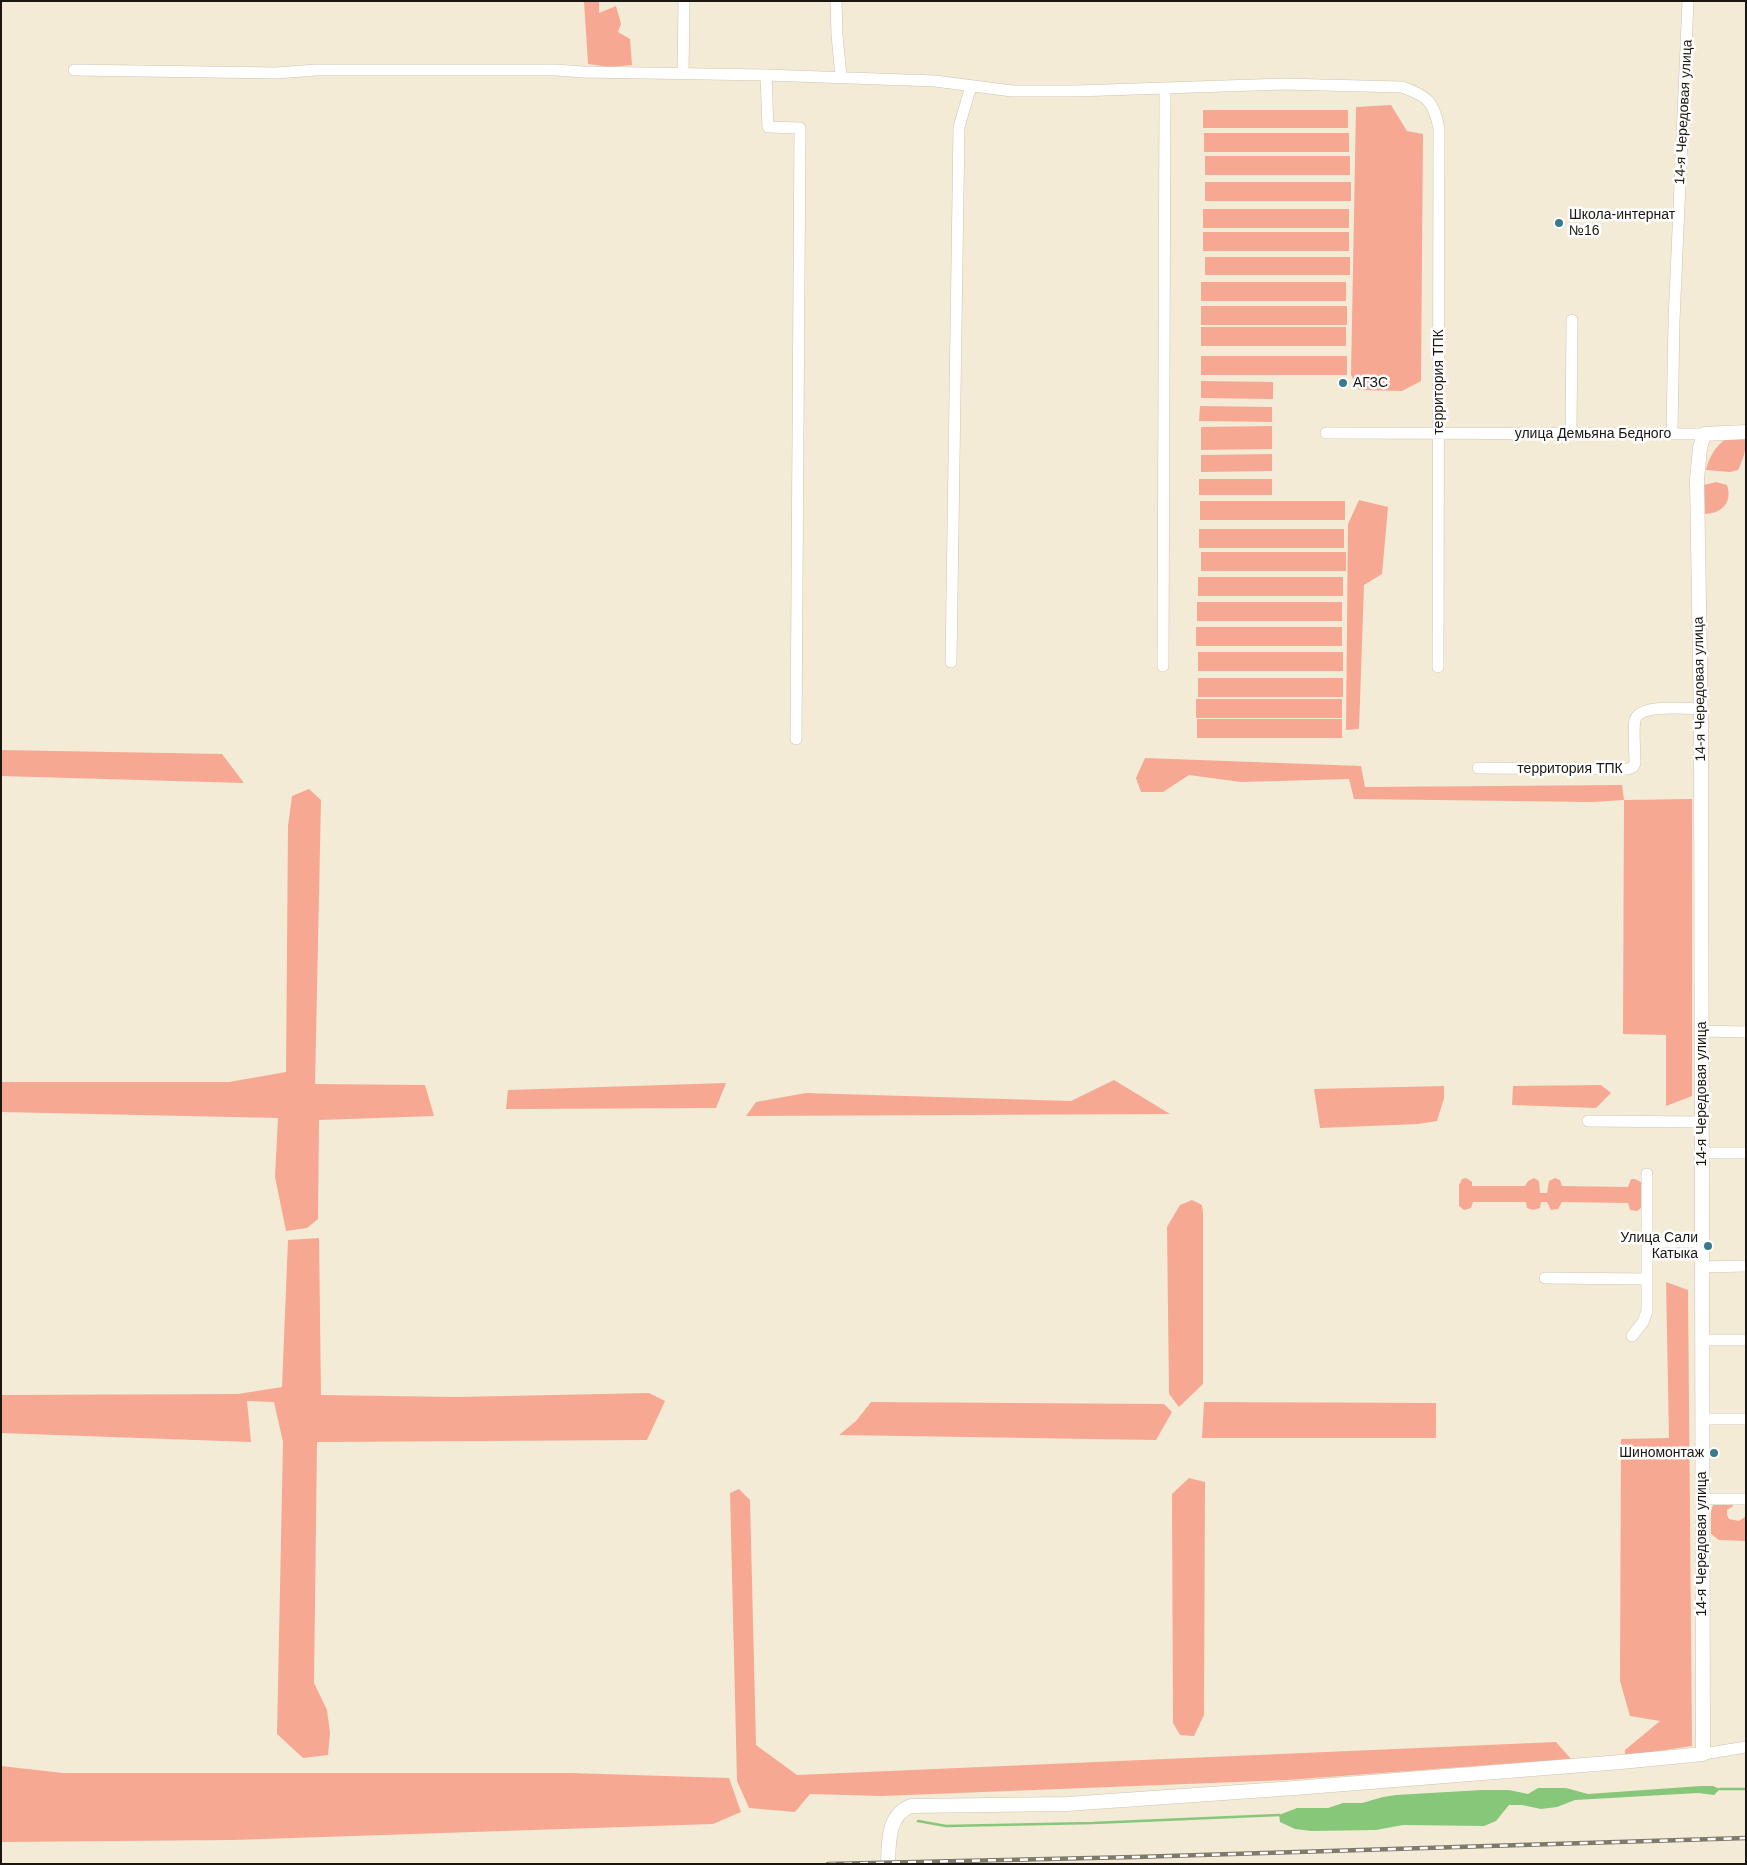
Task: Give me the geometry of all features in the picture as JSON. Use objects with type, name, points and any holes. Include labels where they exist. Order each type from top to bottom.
[{"type":"main road","name":"улица Демьяна Бедного","points":[[1704,434],[1746,432]]},
{"type":"main road","name":"14-я Чередовая улица","points":[[1703,1754],[1701,709],[1697,479],[1700,448],[1704,434]]},
{"type":"main road","points":[[888,1864],[890,1832],[887,1825],[902,1810],[911,1806],[1077,1804],[1611,1763],[1703,1754]]},
{"type":"street","points":[[683,74],[684,1]]},
{"type":"street","points":[[836,1],[837,35],[842,77]]},
{"type":"street","name":"14-я Чередовая улица","points":[[1672,433],[1674,321],[1688,1]]},
{"type":"street","points":[[74,70],[276,73],[316,70],[507,69],[935,81],[1028,92],[1165,89],[1163,666]]},
{"type":"street","points":[[766,75],[768,127],[800,128],[796,739]]},
{"type":"street","name":"территория ТПК","points":[[1165,89],[1282,84],[1402,87],[1417,92],[1432,104],[1439,129],[1438,667]]},
{"type":"street","points":[[951,662],[958,143],[959,127],[971,86]]},
{"type":"street","points":[[1571,434],[1572,320]]},
{"type":"street","name":"улица Демьяна Бедного","points":[[1326,433],[1704,434]]},
{"type":"street","name":"территория ТПК","points":[[1478,768],[1628,769],[1633,767],[1635,763],[1635,720],[1641,712],[1656,708],[1701,709]]},
{"type":"street","points":[[1702,1031],[1746,1032]]},
{"type":"street","points":[[1588,1121],[1702,1122]]},
{"type":"street","points":[[1702,1154],[1746,1153]]},
{"type":"street","points":[[1632,1336],[1643,1322],[1647,1311],[1647,1174]]},
{"type":"street","points":[[1647,1242],[1702,1242]]},
{"type":"street","points":[[1702,1266],[1746,1266]]},
{"type":"street","points":[[1545,1278],[1647,1278]]},
{"type":"street","points":[[1702,1340],[1746,1340]]},
{"type":"street","points":[[1702,1419],[1746,1419]]},
{"type":"street","points":[[1702,1499],[1746,1499]]},
{"type":"street","points":[[1703,1754],[1746,1747]]},
{"type":"shaded area","points":[[584,1],[599,1],[599,13],[616,6],[621,24],[618,32],[630,39],[632,65],[609,67],[588,64]]},
{"type":"shaded area","points":[[1391,105],[1407,131],[1423,134],[1421,381],[1402,391],[1359,390],[1351,375],[1356,107]]},
{"type":"shaded area","points":[[1203,110],[1348,110],[1348,128],[1203,128]]},
{"type":"shaded area","points":[[1204,133],[1349,133],[1349,152],[1204,152]]},
{"type":"shaded area","points":[[1205,156],[1350,156],[1350,175],[1205,175]]},
{"type":"shaded area","points":[[1205,182],[1351,182],[1351,201],[1205,201]]},
{"type":"shaded area","points":[[1203,209],[1349,209],[1349,228],[1203,228]]},
{"type":"shaded area","points":[[1203,232],[1349,232],[1349,251],[1203,251]]},
{"type":"shaded area","points":[[1205,257],[1350,257],[1350,275],[1205,275]]},
{"type":"shaded area","points":[[1201,282],[1346,282],[1346,301],[1201,301]]},
{"type":"shaded area","points":[[1201,306],[1347,306],[1347,325],[1201,325]]},
{"type":"shaded area","points":[[1201,327],[1346,327],[1346,346],[1201,346]]},
{"type":"shaded area","points":[[1201,356],[1347,356],[1347,375],[1201,375]]},
{"type":"shaded area","points":[[1201,381],[1273,382],[1273,399],[1201,398]]},
{"type":"shaded area","points":[[1200,406],[1272,407],[1272,422],[1199,421]]},
{"type":"shaded area","points":[[1272,426],[1272,449],[1201,450],[1201,427]]},
{"type":"shaded area","points":[[1730,436],[1745,438],[1744,454],[1738,470],[1730,472],[1706,470],[1714,451]]},
{"type":"shaded area","points":[[1272,454],[1272,471],[1201,472],[1201,455]]},
{"type":"shaded area","points":[[1199,479],[1272,479],[1272,495],[1199,495]]},
{"type":"shaded area","points":[[1716,482],[1727,485],[1727,502],[1720,510],[1704,514],[1704,485]]},
{"type":"shaded area","points":[[1359,500],[1388,507],[1382,574],[1364,585],[1359,729],[1346,730],[1348,524]]},
{"type":"shaded area","points":[[1200,501],[1345,501],[1345,520],[1200,520]]},
{"type":"shaded area","points":[[1199,529],[1344,529],[1344,548],[1199,548]]},
{"type":"shaded area","points":[[1201,552],[1346,552],[1346,571],[1201,571]]},
{"type":"shaded area","points":[[1198,577],[1343,577],[1343,596],[1198,596]]},
{"type":"shaded area","points":[[1197,602],[1342,602],[1342,621],[1197,621]]},
{"type":"shaded area","points":[[1196,627],[1342,627],[1342,646],[1196,646]]},
{"type":"shaded area","points":[[1198,652],[1343,652],[1343,671],[1198,671]]},
{"type":"shaded area","points":[[1198,678],[1343,678],[1343,697],[1198,697]]},
{"type":"shaded area","points":[[1196,699],[1342,699],[1342,718],[1196,718]]},
{"type":"shaded area","points":[[1197,719],[1342,719],[1342,738],[1197,738]]},
{"type":"shaded area","points":[[1,750],[222,754],[244,783],[1,776]]},
{"type":"shaded area","points":[[1145,758],[1361,766],[1365,787],[1622,785],[1624,800],[1593,802],[1354,799],[1349,779],[1241,782],[1189,775],[1163,792],[1141,792],[1136,778]]},
{"type":"shaded area","points":[[309,789],[321,800],[315,1084],[425,1085],[434,1116],[319,1120],[318,1219],[307,1228],[286,1231],[275,1177],[278,1118],[1,1112],[1,1082],[229,1082],[286,1072],[288,826],[292,796]]},
{"type":"shaded area","points":[[1692,799],[1692,1096],[1666,1106],[1666,1035],[1623,1034],[1624,800]]},
{"type":"shaded area","points":[[1114,1080],[1170,1114],[746,1116],[756,1102],[806,1093],[1071,1101]]},
{"type":"shaded area","points":[[726,1083],[716,1108],[506,1109],[508,1090]]},
{"type":"shaded area","points":[[1601,1085],[1611,1093],[1596,1108],[1512,1105],[1513,1086]]},
{"type":"shaded area","points":[[1444,1086],[1444,1098],[1437,1121],[1418,1124],[1320,1128],[1314,1089]]},
{"type":"shaded area","points":[[1466,1178],[1472,1182],[1472,1186],[1525,1186],[1528,1181],[1534,1178],[1539,1181],[1540,1193],[1547,1193],[1549,1181],[1555,1178],[1560,1180],[1562,1186],[1628,1187],[1631,1179],[1635,1179],[1641,1182],[1642,1185],[1641,1208],[1637,1211],[1630,1210],[1628,1203],[1562,1202],[1558,1209],[1551,1210],[1547,1202],[1541,1202],[1540,1208],[1533,1210],[1527,1208],[1526,1202],[1473,1202],[1471,1208],[1464,1210],[1459,1206],[1459,1185],[1462,1179]]},
{"type":"shaded area","points":[[1192,1200],[1202,1205],[1203,1213],[1203,1384],[1179,1407],[1169,1394],[1167,1227],[1180,1205]]},
{"type":"shaded area","points":[[319,1238],[321,1395],[457,1397],[649,1393],[665,1401],[647,1440],[317,1442],[314,1683],[327,1710],[330,1733],[328,1755],[303,1758],[277,1734],[283,1442],[274,1402],[247,1401],[251,1442],[1,1433],[1,1395],[238,1394],[282,1387],[288,1240]]},
{"type":"shaded area","points":[[1666,1282],[1688,1290],[1692,1746],[1625,1756],[1625,1750],[1660,1721],[1630,1716],[1620,1681],[1621,1439],[1669,1438]]},
{"type":"shaded area","points":[[871,1402],[1164,1404],[1172,1412],[1156,1440],[839,1435],[856,1421]]},
{"type":"shaded area","points":[[1204,1402],[1436,1403],[1436,1438],[1202,1438]]},
{"type":"shaded area","points":[[1189,1478],[1205,1482],[1204,1715],[1194,1736],[1180,1735],[1173,1723],[1172,1494]]},
{"type":"shaded area","points":[[739,1489],[750,1500],[756,1745],[797,1775],[1556,1742],[1571,1759],[1287,1780],[882,1796],[810,1794],[795,1812],[749,1808],[737,1781],[730,1493]]},
{"type":"shaded area","points":[[1733,1502],[1733,1506],[1727,1510],[1727,1515],[1729,1519],[1739,1521],[1746,1516],[1746,1541],[1719,1540],[1711,1534],[1711,1509],[1714,1504]]},
{"type":"shaded area","points":[[1,1766],[63,1773],[570,1773],[729,1778],[741,1812],[713,1824],[233,1840],[1,1842]]},
{"type":"shaded area","points":[[1713,1786],[1720,1789],[1714,1795],[1698,1793],[1575,1800],[1557,1807],[1541,1809],[1522,1805],[1509,1805],[1496,1821],[1484,1826],[1403,1825],[1376,1830],[1311,1831],[1295,1829],[1280,1822],[1279,1815],[1297,1808],[1328,1808],[1343,1803],[1362,1803],[1396,1795],[1482,1790],[1509,1790],[1528,1794],[1538,1788],[1566,1788],[1588,1794]]},
{"type":"waterway","points":[[1720,1789],[1746,1789]]},
{"type":"waterway","points":[[918,1821],[946,1826],[1093,1823],[1279,1815]]},
{"type":"railway","points":[[828,1864],[1136,1857],[1746,1838]]},
{"type":"place","name":"Школа-интернат №16","points":[[1559,223]]},
{"type":"place","name":"АГЗС","points":[[1343,383]]},
{"type":"place","name":"Улица Сали Катыка","points":[[1708,1246]]},
{"type":"place","name":"Шиномонтаж","points":[[1714,1453]]}]
